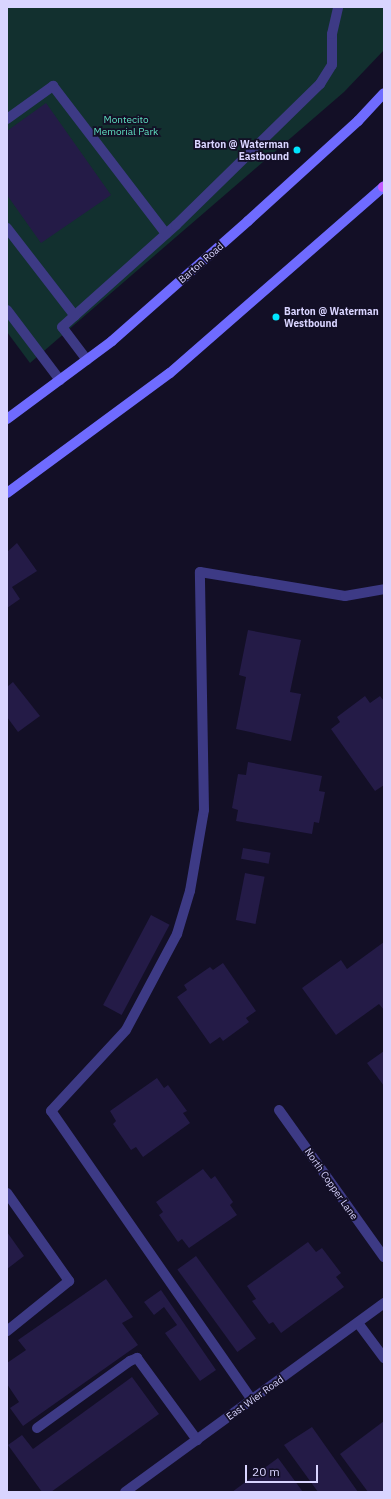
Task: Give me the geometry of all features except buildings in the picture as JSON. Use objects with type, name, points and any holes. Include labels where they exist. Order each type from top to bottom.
[{"type":"main road","name":"Barton Road","points":[[7,419],[112,341],[248,221],[358,121],[384,93]]},
{"type":"main road","points":[[7,493],[170,373],[384,187]]},
{"type":"street","points":[[87,360],[62,328],[166,234],[320,84],[332,65],[332,34],[338,7]]},
{"type":"street","points":[[7,119],[53,86],[166,234]]},
{"type":"street","points":[[7,228],[75,316]]},
{"type":"street","points":[[7,310],[60,380]]},
{"type":"street","points":[[252,1400],[51,1111],[126,1030],[176,934],[190,891],[204,810],[200,572],[345,596],[384,589]]},
{"type":"street","name":"North Copper Lane","points":[[279,1110],[384,1257]]},
{"type":"street","points":[[7,1193],[69,1281],[7,1331]]},
{"type":"street","name":"East Wier Road","points":[[126,1492],[384,1304]]},
{"type":"street","points":[[358,1323],[384,1358]]},
{"type":"street","points":[[37,1428],[130,1361],[137,1358],[197,1440]]},
{"type":"green space","name":"Montecito Memorial Park","points":[[7,7],[384,7],[384,50],[344,92],[30,363],[7,332]]},
{"type":"place","name":"Barton @ Waterman Eastbound","points":[[297,150]]},
{"type":"place","name":"Barton @ Waterman Westbound","points":[[276,317]]}]
